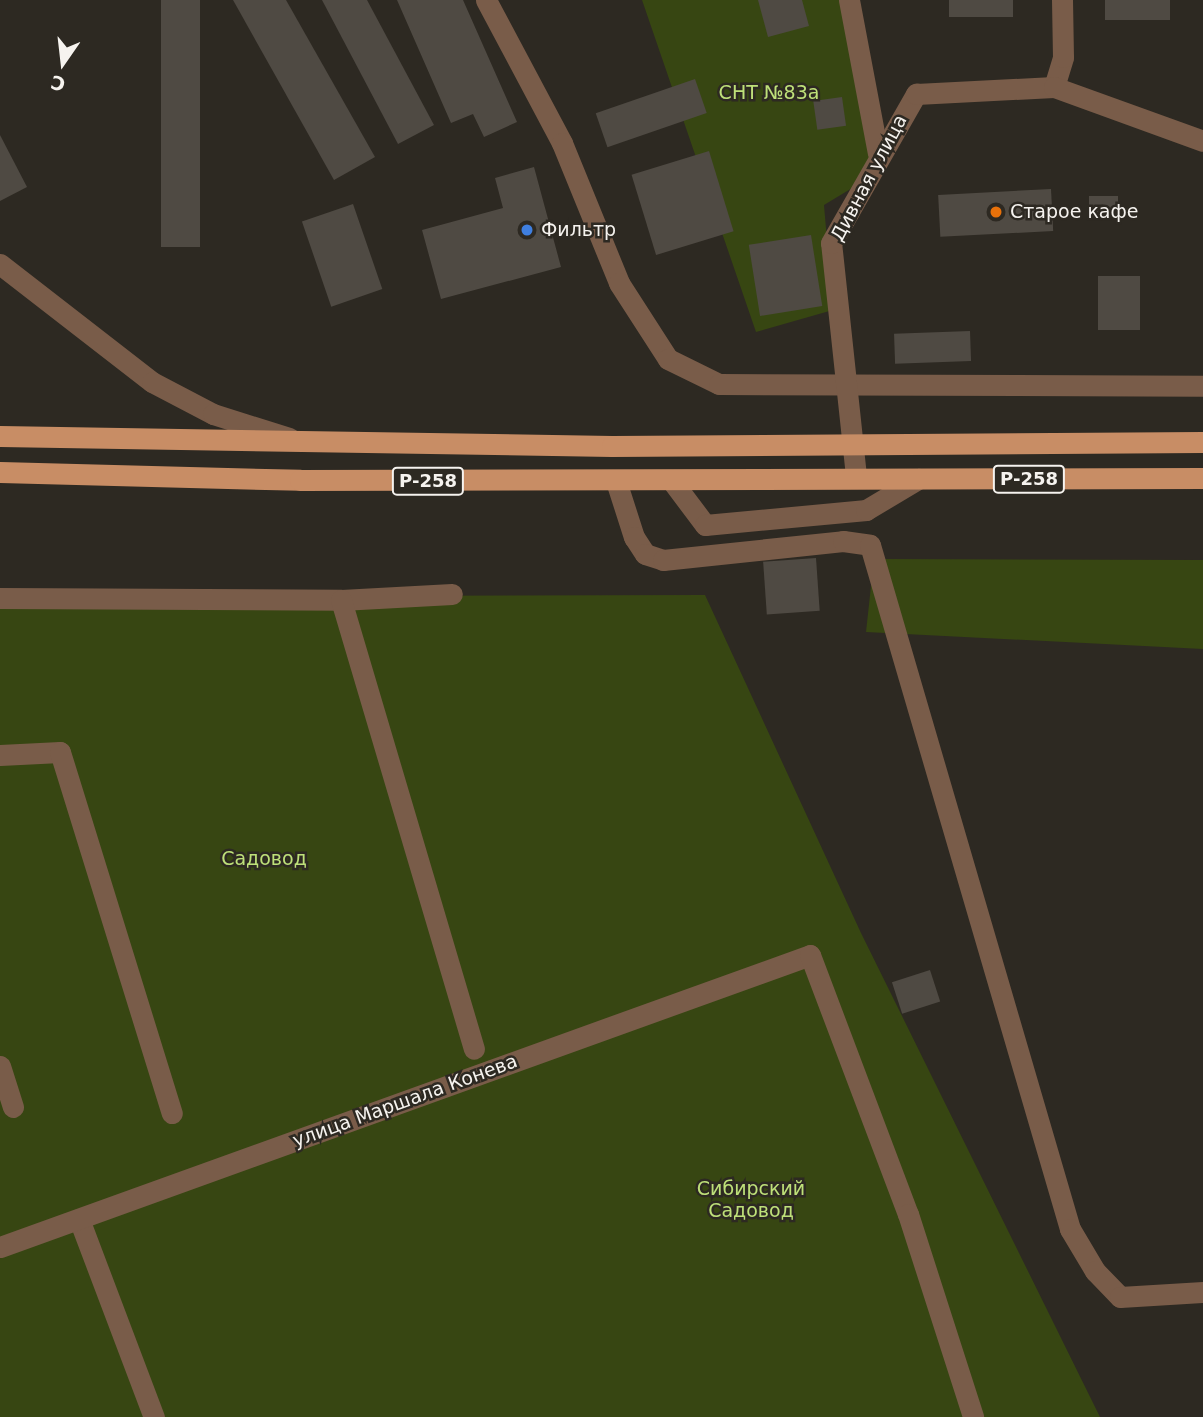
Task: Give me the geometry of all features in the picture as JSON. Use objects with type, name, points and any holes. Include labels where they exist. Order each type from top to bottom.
[{"type":"main road","points":[[0,436],[309,444],[1203,442]]},
{"type":"main road","name":"Р-258","points":[[0,472],[616,481],[856,476],[918,479],[1203,478]]},
{"type":"street","points":[[486,0],[562,143],[619,283],[668,359],[719,384],[1203,386]]},
{"type":"street","points":[[849,0],[878,153]]},
{"type":"street","points":[[1054,87],[1063,57],[1062,0]]},
{"type":"street","name":"Дивная улица","points":[[856,476],[831,243],[878,153],[916,94],[1054,87],[1203,141]]},
{"type":"street","points":[[0,264],[152,382],[213,414],[309,444]]},
{"type":"street","points":[[672,481],[705,525],[866,510],[918,479]]},
{"type":"street","points":[[616,481],[634,537],[645,554],[663,560],[843,541],[870,545]]},
{"type":"street","points":[[866,510],[870,545],[1070,1229],[1095,1271],[1120,1297],[1203,1292]]},
{"type":"street","points":[[0,598],[341,600],[452,594]]},
{"type":"street","points":[[341,600],[474,1049]]},
{"type":"street","points":[[0,755],[60,752],[172,1113]]},
{"type":"street","name":"улица Маршала Конева","points":[[0,1247],[810,955],[908,1214],[973,1417]]},
{"type":"street","points":[[0,1066],[13,1107]]},
{"type":"street","points":[[79,1219],[154,1417]]},
{"type":"green space","name":"СНТ №83а","points":[[642,0],[843,0],[877,173],[824,205],[833,310],[756,332]]},
{"type":"green space","points":[[874,559],[1203,560],[1203,649],[866,632]]},
{"type":"green space","points":[[705,595],[861,933],[1100,1417],[0,1417],[0,597]]},
{"type":"building","points":[[161,0],[200,0],[200,247],[161,247]]},
{"type":"building","points":[[233,0],[286,0],[375,157],[334,180]]},
{"type":"building","points":[[322,0],[367,0],[434,125],[398,144]]},
{"type":"building","points":[[397,0],[463,0],[517,122],[484,137],[473,114],[451,123]]},
{"type":"building","points":[[758,0],[802,0],[809,26],[768,37]]},
{"type":"building","points":[[949,0],[1013,0],[1013,17],[949,17]]},
{"type":"building","points":[[1105,0],[1170,0],[1170,20],[1105,20]]},
{"type":"building","points":[[695,79],[707,113],[607,147],[596,113]]},
{"type":"building","points":[[842,97],[846,126],[817,130],[813,101]]},
{"type":"building","points":[[0,135],[27,187],[0,201]]},
{"type":"building","points":[[709,151],[734,231],[656,255],[632,175]]},
{"type":"building","points":[[534,167],[561,267],[441,299],[422,230],[503,208],[495,178]]},
{"type":"building","name":"Старое кафе","points":[[1051,189],[1053,231],[940,237],[938,195]]},
{"type":"building","points":[[1089,196],[1118,196],[1118,214],[1089,214]]},
{"type":"building","points":[[353,204],[382,289],[331,307],[302,222]]},
{"type":"building","points":[[811,235],[822,306],[760,316],[749,245]]},
{"type":"building","points":[[1098,276],[1140,276],[1140,330],[1098,330]]},
{"type":"building","points":[[970,331],[971,361],[895,364],[894,334]]},
{"type":"building","points":[[816,558],[820,611],[767,615],[763,562]]},
{"type":"building","points":[[930,970],[940,1001],[902,1014],[892,982]]},
{"type":"place","name":"Старое кафе","points":[[996,212]]},
{"type":"place","name":"Фильтр","points":[[527,230]]},
{"type":"park label","name":"Садовод","points":[[264,859]]},
{"type":"park label","name":"Сибирский Садовод","points":[[751,1200]]}]
